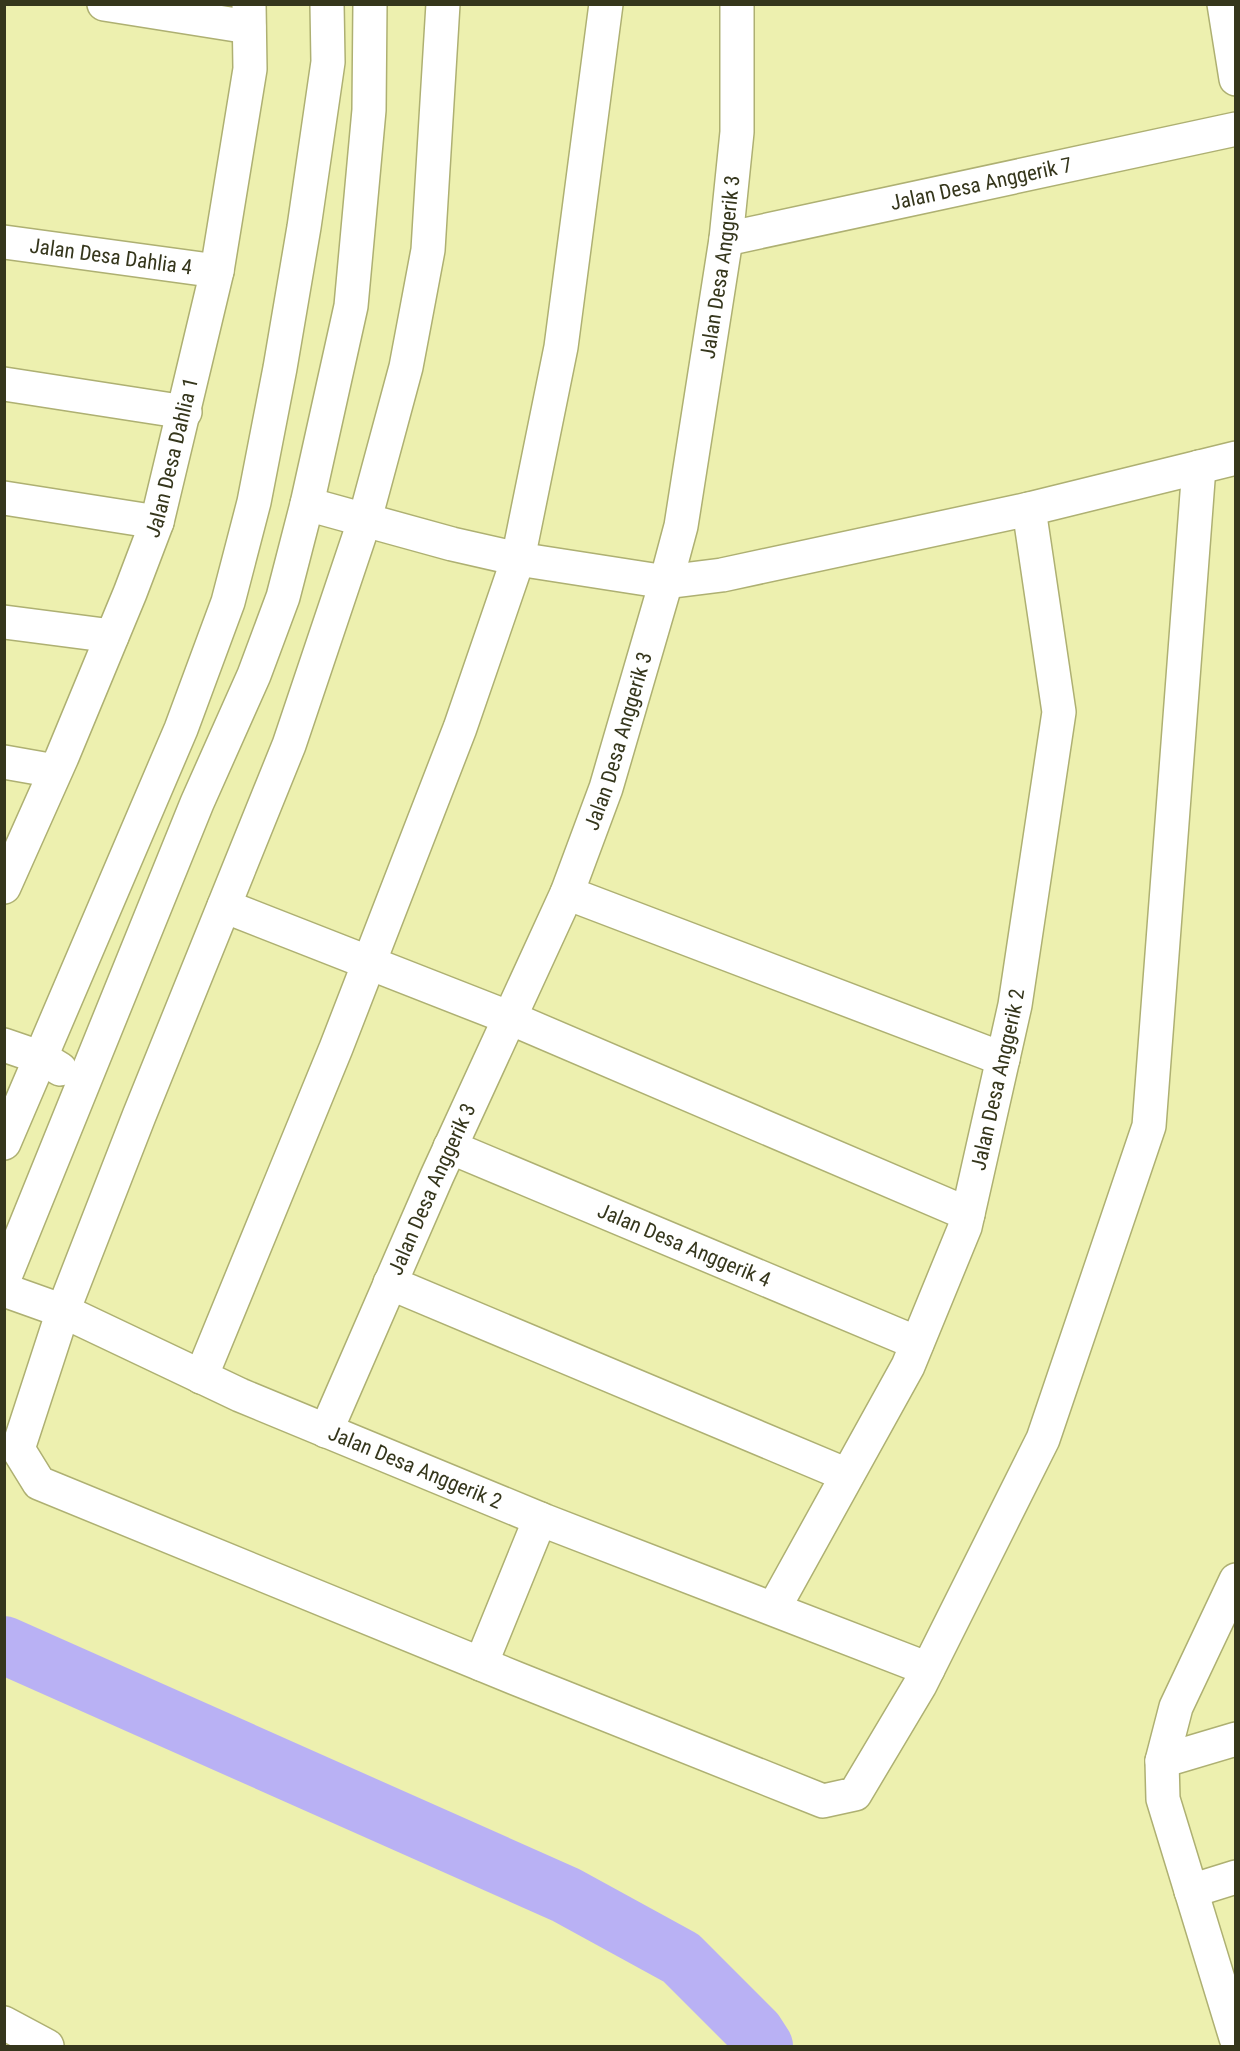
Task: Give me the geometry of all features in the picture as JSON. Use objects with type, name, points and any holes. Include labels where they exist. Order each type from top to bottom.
[{"type":"street","points":[[104,4],[249,16]]},
{"type":"street","points":[[4,1143],[181,729],[228,602],[254,502],[300,251],[328,62],[327,4]]},
{"type":"street","points":[[4,1279],[197,803],[254,675],[283,597],[307,504],[351,306],[369,111],[370,4]]},
{"type":"street","points":[[443,4],[428,250],[406,367],[365,519],[290,745],[63,1311],[18,1449],[39,1483],[823,1801],[855,1794],[928,1669],[1043,1439],[1149,1126],[1199,467]]},
{"type":"street","points":[[201,1377],[460,728],[518,559],[561,347],[606,4]]},
{"type":"street","name":"Jalan Desa Anggerik 3","points":[[326,1431],[450,1147],[567,893],[606,788],[666,582],[681,526],[726,239],[737,132],[737,4]]},
{"type":"street","points":[[1224,4],[1236,79]]},
{"type":"street","name":"Jalan Desa Dahlia 1","points":[[5,884],[56,771],[157,522],[217,271],[250,69],[249,16]]},
{"type":"street","name":"Jalan Desa Anggerik 7","points":[[726,239],[1236,129]]},
{"type":"street","name":"Jalan Desa Dahlia 4","points":[[4,242],[217,271]]},
{"type":"street","points":[[4,384],[185,412]]},
{"type":"street","points":[[307,504],[518,559],[666,582],[722,575],[1029,509],[1236,458]]},
{"type":"street","points":[[4,498],[157,522]]},
{"type":"street","name":"Jalan Desa Anggerik 2","points":[[774,1608],[908,1366],[965,1227],[1015,1005],[1059,712],[1029,509]]},
{"type":"street","points":[[4,622],[112,636]]},
{"type":"street","points":[[4,762],[56,771]]},
{"type":"street","points":[[567,893],[1003,1059]]},
{"type":"street","points":[[224,906],[510,1018],[968,1214]]},
{"type":"street","points":[[4,1045],[42,1058],[84,1084]]},
{"type":"street","name":"Jalan Desa Anggerik 4","points":[[450,1147],[917,1343]]},
{"type":"street","points":[[390,1282],[848,1475]]},
{"type":"street","name":"Jalan Desa Anggerik 2","points":[[4,1290],[63,1311],[201,1377],[540,1519],[928,1669]]},
{"type":"street","points":[[481,1664],[540,1519]]},
{"type":"street","points":[[1234,2025],[1163,1799],[1162,1761],[1176,1707],[1236,1580]]},
{"type":"street","points":[[1162,1761],[1236,1739]]},
{"type":"street","points":[[1191,1891],[1236,1877]]},
{"type":"street","points":[[4,2023],[47,2046]]},
{"type":"waterway","points":[[4,1645],[566,1895],[681,1958],[755,2032],[764,2046]]}]
